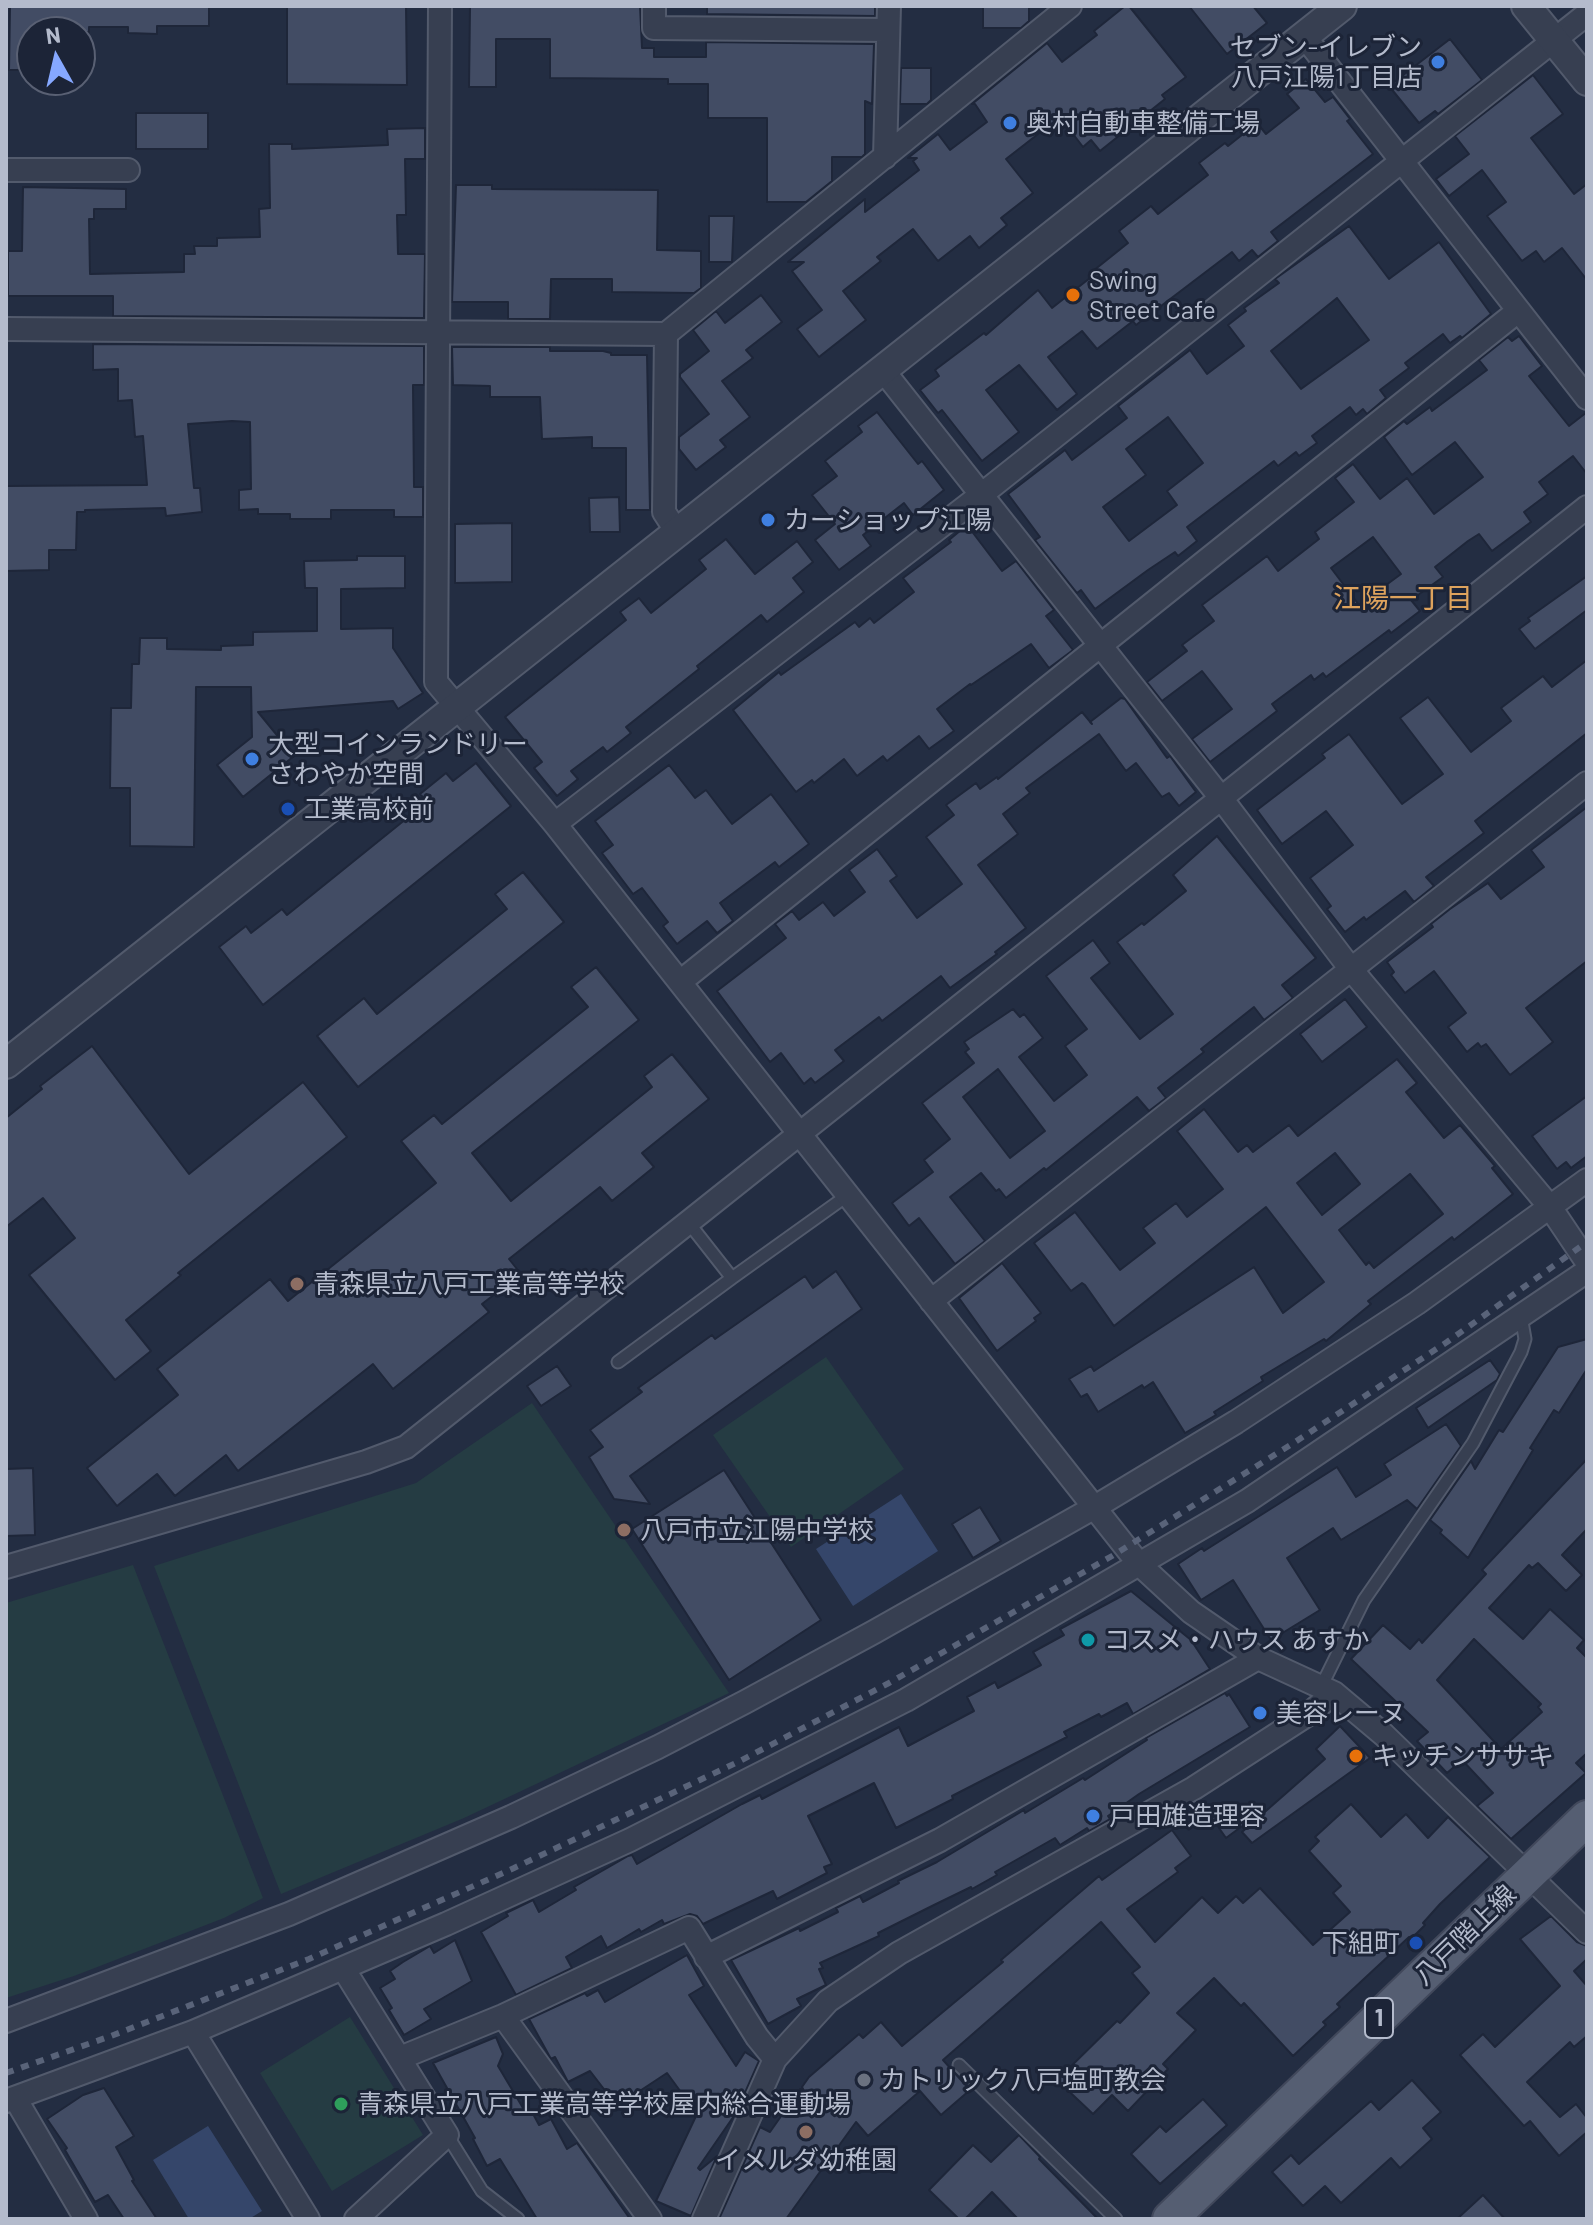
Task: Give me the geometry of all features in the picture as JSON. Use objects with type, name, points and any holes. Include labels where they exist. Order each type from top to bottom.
[{"type":"main road","name":"八戸階上線","points":[[1170,2219],[1587,1818]]},
{"type":"street","points":[[440,6],[436,682],[555,824],[1139,1564],[1191,1612],[1258,1658],[1327,1690],[1384,1735],[1587,1932]]},
{"type":"street","points":[[654,6],[654,28],[888,30]]},
{"type":"street","points":[[885,157],[889,6]]},
{"type":"street","points":[[6,329],[666,334],[1070,6]]},
{"type":"street","points":[[6,1064],[1342,6]]},
{"type":"street","points":[[1526,6],[1587,81]]},
{"type":"street","points":[[555,824],[981,495],[1587,14]]},
{"type":"street","points":[[1304,36],[1587,398]]},
{"type":"street","points":[[6,170],[128,170]]},
{"type":"street","points":[[680,982],[1518,311]]},
{"type":"street","points":[[666,334],[664,512],[677,532]]},
{"type":"street","points":[[882,369],[1221,798],[1350,968],[1550,1207],[1587,1262]]},
{"type":"street","points":[[6,1567],[406,1447],[1587,507]]},
{"type":"street","points":[[931,1301],[1587,783]]},
{"type":"street","points":[[6,2021],[275,1919],[511,1817],[745,1702],[1095,1507],[1249,1414],[1417,1303],[1587,1180]]},
{"type":"street","points":[[86,2219],[11,2099],[193,2032],[343,1968],[644,1833],[906,1700],[1247,1501],[1587,1271]]},
{"type":"street","points":[[706,1957],[940,1840],[1258,1658]]},
{"type":"street","points":[[704,2219],[775,2059],[828,2001],[899,1953],[1194,1788],[1310,1713],[1327,1690]]},
{"type":"street","points":[[400,2058],[503,2016],[689,1928],[757,2037],[775,2059]]},
{"type":"street","points":[[343,1968],[447,2135],[356,2219]]},
{"type":"street","points":[[503,2016],[650,2219]]},
{"type":"street","points":[[193,2032],[308,2219]]},
{"type":"lane","points":[[618,1362],[848,1195]]},
{"type":"lane","points":[[688,1221],[732,1278]]},
{"type":"lane","points":[[1327,1690],[1364,1600],[1473,1443],[1521,1352],[1525,1339],[1521,1315]]},
{"type":"lane","points":[[959,2065],[1116,2219]]},
{"type":"lane","points":[[447,2135],[482,2191],[518,2219]]},
{"type":"shaded area","points":[[826,1357],[904,1469],[791,1547],[713,1435]]},
{"type":"shaded area","points":[[532,1403],[729,1693],[464,1818],[281,1894],[154,1566],[416,1483]]},
{"type":"shaded area","points":[[133,1565],[263,1898],[224,1918],[74,1976],[6,1998],[6,1603]]},
{"type":"shaded area","name":"青森県立八戸工業高等学校屋内総合運動場","points":[[350,2017],[423,2135],[332,2191],[260,2073]]},
{"type":"water","points":[[901,1494],[938,1551],[853,1606],[816,1549]]},
{"type":"water","points":[[208,2126],[262,2211],[249,2219],[189,2219],[153,2160]]},
{"type":"building","points":[[10,6],[209,6],[209,26],[157,26],[157,34],[128,33],[128,27],[96,27],[96,16],[16,16],[16,70],[9,70]]},
{"type":"building","points":[[287,6],[406,6],[407,85],[287,84]]},
{"type":"building","points":[[640,6],[642,48],[654,48],[654,57],[706,57],[706,42],[874,44],[872,104],[865,101],[865,154],[862,157],[832,157],[832,181],[806,202],[767,202],[767,118],[708,118],[708,84],[668,84],[668,79],[550,78],[550,39],[496,39],[496,87],[469,87],[470,7]]},
{"type":"building","points":[[707,6],[875,6],[875,16],[707,14]]},
{"type":"building","points":[[983,6],[1029,6],[1029,21],[1021,28],[983,28]]},
{"type":"building","points":[[1129,6],[1186,77],[1162,95],[1165,99],[1100,151],[1091,140],[1083,147],[1060,117],[1006,159],[1033,193],[1001,218],[1007,225],[979,248],[970,236],[938,261],[913,229],[877,257],[881,261],[843,291],[866,320],[819,357],[797,329],[822,310],[792,271],[804,262],[788,262],[865,199],[865,212],[919,170],[913,161],[917,158],[908,158],[938,134],[950,150],[987,122],[972,104],[1047,43],[1062,62],[1097,35],[1094,31]]},
{"type":"building","points":[[1189,6],[1253,6],[1267,23],[1227,54]]},
{"type":"building","points":[[1450,39],[1482,80],[1438,114],[1435,111],[1419,123],[1389,86]]},
{"type":"building","points":[[901,68],[931,68],[931,100],[927,104],[900,104]]},
{"type":"building","points":[[1533,75],[1563,114],[1531,138],[1574,194],[1587,184],[1587,280],[1562,248],[1544,262],[1536,251],[1522,261],[1487,216],[1506,202],[1482,170],[1449,196],[1436,179],[1469,154],[1455,136]]},
{"type":"building","points":[[1306,79],[1325,102],[1333,97],[1373,154],[1271,232],[1278,241],[1258,257],[1252,250],[1239,261],[1232,252],[1136,325],[1133,321],[1097,349],[1082,331],[1048,357],[1077,394],[1057,410],[1019,365],[986,390],[1019,432],[982,461],[942,410],[938,413],[920,390],[939,376],[935,370],[984,333],[986,335],[1038,290],[1052,308],[1128,243],[1119,231],[1151,206],[1158,214],[1208,175],[1199,163],[1225,143],[1228,146],[1257,123],[1266,134],[1299,108],[1287,94]]},
{"type":"building","points":[[136,113],[208,113],[208,149],[136,149]]},
{"type":"building","points":[[425,128],[425,159],[405,159],[406,215],[397,215],[398,254],[425,254],[424,318],[113,316],[113,296],[8,296],[8,251],[22,251],[23,187],[126,189],[126,209],[94,209],[94,219],[89,219],[90,274],[184,272],[184,254],[195,254],[194,246],[217,246],[217,238],[260,237],[259,209],[270,208],[269,144],[292,144],[292,149],[388,145],[387,129]]},
{"type":"building","points":[[456,185],[492,185],[492,189],[658,190],[657,250],[701,251],[701,288],[694,293],[612,292],[612,279],[551,279],[550,319],[508,319],[508,302],[452,302]]},
{"type":"building","points":[[709,216],[734,216],[732,262],[709,262]]},
{"type":"building","points":[[1349,226],[1389,279],[1439,242],[1491,314],[1462,338],[1460,336],[1450,343],[1443,334],[1405,363],[1409,368],[1380,390],[1386,398],[1367,414],[1363,409],[1356,415],[1350,407],[1312,436],[1317,443],[1299,456],[1296,452],[1278,466],[1274,461],[1187,527],[1197,541],[1178,556],[1175,552],[1148,570],[1095,609],[1081,590],[1077,593],[1038,544],[1035,540],[1040,537],[1008,494],[1065,450],[1072,460],[1127,418],[1118,406],[1190,350],[1207,374],[1244,346],[1228,325],[1246,311],[1244,308],[1279,283],[1275,279]],"holes":[[[1337,298],[1369,340],[1301,389],[1271,351]],[[1168,417],[1203,463],[1167,491],[1177,505],[1129,541],[1103,507],[1146,475],[1126,449]]]},
{"type":"building","points":[[761,295],[782,322],[746,350],[753,358],[722,381],[750,417],[720,440],[726,447],[696,470],[679,449],[679,437],[709,414],[680,377],[709,351],[693,330],[716,311],[725,323]]},
{"type":"building","points":[[1519,336],[1542,366],[1529,376],[1569,426],[1587,412],[1587,474],[1573,456],[1539,482],[1548,494],[1524,512],[1531,522],[1492,551],[1479,534],[1468,541],[1435,567],[1443,577],[1411,600],[1420,611],[1326,677],[1323,673],[1314,680],[1311,675],[1272,704],[1277,711],[1210,762],[1192,739],[1232,709],[1202,671],[1162,701],[1147,682],[1187,651],[1182,645],[1214,621],[1202,605],[1267,556],[1278,571],[1319,539],[1315,532],[1354,502],[1335,478],[1353,464],[1380,499],[1407,478],[1434,514],[1483,477],[1455,442],[1412,475],[1384,437],[1404,421],[1407,424],[1430,407],[1432,411],[1487,370],[1479,360],[1508,337],[1512,341]],"holes":[[[1373,537],[1401,574],[1359,605],[1331,568]]]},
{"type":"building","points":[[93,344],[424,346],[424,385],[413,385],[414,487],[423,487],[423,517],[394,517],[394,510],[331,510],[331,519],[290,519],[290,514],[258,514],[258,509],[239,510],[239,490],[251,489],[250,422],[188,424],[194,488],[200,488],[202,512],[166,516],[165,508],[77,512],[76,550],[49,550],[49,570],[6,571],[6,486],[147,485],[143,436],[135,437],[132,400],[118,401],[118,369],[93,370]]},
{"type":"building","points":[[452,347],[550,347],[550,351],[647,355],[650,510],[626,510],[626,448],[592,448],[592,437],[542,439],[540,397],[490,397],[490,386],[453,385]]},
{"type":"building","points":[[877,412],[918,464],[922,461],[944,490],[913,515],[904,503],[863,535],[871,546],[839,570],[815,540],[835,524],[812,495],[837,476],[825,461],[862,432],[858,426]]},
{"type":"building","points":[[619,497],[620,532],[590,532],[589,498]]},
{"type":"building","points":[[512,523],[512,582],[455,583],[455,524]]},
{"type":"building","points":[[967,525],[1002,571],[1016,561],[1054,610],[1046,616],[1073,650],[1049,668],[1031,644],[937,709],[954,731],[929,749],[919,736],[887,761],[883,756],[857,776],[844,759],[814,783],[812,780],[796,792],[733,710],[779,672],[781,675],[855,622],[859,627],[870,618],[874,623],[914,592],[903,578],[951,542],[949,540]]},
{"type":"building","points":[[726,539],[755,574],[797,541],[813,562],[793,578],[804,592],[767,622],[761,615],[697,666],[699,669],[626,727],[631,733],[607,752],[603,747],[571,771],[578,779],[557,796],[534,768],[542,762],[505,717],[626,620],[620,612],[639,598],[651,613],[706,569],[699,560]]},
{"type":"building","points":[[357,556],[405,556],[405,588],[341,589],[341,629],[393,628],[393,648],[423,693],[398,709],[393,701],[258,712],[294,756],[243,797],[217,765],[252,737],[251,687],[196,687],[194,847],[130,846],[130,788],[110,788],[111,708],[131,708],[132,664],[139,664],[140,638],[167,638],[167,649],[221,650],[221,646],[253,645],[253,632],[317,631],[317,588],[305,588],[304,561],[357,560]]},
{"type":"building","points":[[1587,576],[1587,610],[1535,649],[1519,629],[1530,621],[1528,618]]},
{"type":"building","points":[[1587,660],[1587,733],[1475,821],[1484,833],[1426,877],[1434,886],[1414,902],[1405,891],[1345,932],[1327,909],[1331,906],[1310,878],[1353,845],[1326,811],[1282,844],[1257,810],[1325,758],[1322,754],[1349,734],[1402,804],[1443,774],[1400,718],[1428,697],[1471,752],[1511,721],[1501,708],[1543,676],[1552,687]]},
{"type":"building","points":[[1121,698],[1125,699],[1167,758],[1170,756],[1196,792],[1179,806],[1169,793],[1162,797],[1136,763],[1126,771],[1099,734],[1026,788],[1030,793],[1003,814],[1018,834],[978,865],[1026,928],[995,952],[997,954],[950,988],[941,976],[882,1021],[879,1017],[835,1050],[844,1061],[815,1083],[811,1078],[804,1084],[781,1053],[770,1062],[717,991],[786,938],[775,924],[792,911],[799,920],[823,902],[834,916],[865,892],[849,870],[877,849],[897,876],[890,881],[917,918],[962,884],[926,837],[954,815],[946,805],[976,783],[980,789],[998,779],[1082,712],[1090,722]]},
{"type":"building","points":[[476,763],[511,806],[263,1005],[219,947],[246,926],[251,933],[282,909],[287,915],[427,802],[420,794],[446,773],[453,781]]},
{"type":"building","points":[[669,765],[695,798],[706,790],[732,824],[771,794],[809,844],[779,867],[775,862],[720,903],[733,921],[717,933],[707,921],[677,944],[663,926],[668,922],[642,888],[633,894],[602,853],[613,845],[595,821]]},
{"type":"building","points":[[1587,807],[1587,961],[1526,1008],[1553,1042],[1510,1075],[1486,1044],[1481,1047],[1478,1043],[1467,1052],[1448,1027],[1466,1013],[1434,971],[1405,993],[1391,975],[1394,972],[1387,962],[1433,927],[1431,924],[1450,909],[1488,883],[1501,899],[1544,867],[1531,850]]},
{"type":"building","points":[[1217,836],[1316,958],[1282,985],[1293,998],[1264,1020],[1254,1007],[1158,1088],[1166,1098],[1149,1111],[1137,1097],[1006,1198],[981,1173],[950,1197],[985,1241],[955,1264],[919,1218],[909,1226],[892,1203],[933,1172],[924,1160],[950,1139],[922,1103],[974,1063],[965,1052],[969,1049],[964,1042],[1013,1009],[1020,1017],[1024,1014],[1043,1038],[1019,1057],[1054,1101],[1087,1075],[1065,1046],[1087,1029],[1046,976],[1093,940],[1110,963],[1091,978],[1140,1039],[1173,1014],[1117,942],[1186,891],[1173,875]],"holes":[[[998,1069],[1045,1131],[1010,1158],[963,1097]]]},
{"type":"building","points":[[523,872],[564,922],[358,1087],[317,1036],[364,998],[377,1014],[507,909],[495,894]]},
{"type":"building","points":[[596,967],[639,1020],[472,1153],[511,1201],[652,1087],[644,1076],[672,1054],[709,1099],[642,1153],[654,1167],[612,1201],[600,1187],[509,1259],[521,1274],[482,1304],[489,1312],[393,1389],[373,1364],[238,1471],[226,1455],[175,1496],[157,1474],[117,1506],[87,1468],[178,1395],[157,1369],[270,1279],[288,1301],[436,1183],[401,1141],[434,1115],[442,1124],[588,1007],[571,987]]},
{"type":"building","points":[[1345,999],[1367,1027],[1322,1062],[1300,1034]]},
{"type":"building","points":[[92,1046],[189,1174],[303,1082],[347,1137],[178,1273],[181,1275],[126,1320],[151,1351],[115,1380],[29,1275],[75,1238],[43,1198],[6,1227],[6,1118],[42,1089],[40,1086]]},
{"type":"building","points":[[1397,1059],[1417,1083],[1406,1092],[1444,1138],[1460,1125],[1495,1166],[1492,1168],[1513,1194],[1368,1301],[1371,1304],[1326,1341],[1324,1339],[1261,1377],[1263,1381],[1185,1433],[1153,1382],[1144,1388],[1142,1385],[1098,1412],[1087,1394],[1081,1397],[1069,1379],[1091,1366],[1094,1371],[1254,1267],[1283,1313],[1324,1282],[1266,1207],[1114,1326],[1085,1285],[1082,1283],[1071,1291],[1034,1243],[1075,1212],[1120,1270],[1155,1243],[1143,1228],[1176,1203],[1187,1217],[1223,1189],[1177,1131],[1204,1109],[1238,1152],[1247,1145],[1253,1152],[1289,1125],[1298,1136]],"holes":[[[1335,1153],[1360,1184],[1322,1215],[1297,1183]],[[1410,1174],[1443,1214],[1374,1268],[1369,1262],[1366,1265],[1339,1230]]]},
{"type":"building","points":[[1587,1096],[1587,1156],[1571,1168],[1566,1162],[1557,1169],[1532,1136]]},
{"type":"building","points":[[1002,1263],[1041,1313],[1034,1318],[1036,1321],[997,1351],[959,1298]]},
{"type":"building","points":[[836,1271],[862,1309],[630,1476],[650,1504],[614,1499],[589,1457],[603,1447],[590,1430],[642,1392],[638,1388],[712,1335],[715,1339],[805,1276],[813,1288]]},
{"type":"building","points":[[1587,1339],[1587,1369],[1559,1413],[1554,1410],[1530,1448],[1533,1450],[1468,1558],[1430,1520],[1471,1461],[1475,1469],[1499,1430],[1503,1432],[1558,1347]]},
{"type":"building","points":[[1490,1360],[1500,1374],[1497,1380],[1428,1428],[1416,1408]]},
{"type":"building","points":[[557,1366],[571,1386],[541,1406],[527,1386]]},
{"type":"building","points":[[1446,1424],[1461,1446],[1417,1509],[1407,1500],[1341,1540],[1333,1528],[1287,1558],[1320,1610],[1271,1640],[1233,1580],[1201,1600],[1178,1564],[1202,1548],[1204,1551],[1337,1467],[1356,1497],[1391,1475],[1384,1464]]},
{"type":"building","points":[[1587,1459],[1587,1529],[1562,1555],[1582,1575],[1566,1591],[1538,1563],[1532,1568],[1529,1565],[1489,1608],[1523,1639],[1550,1609],[1584,1640],[1577,1648],[1587,1658],[1587,1753],[1576,1763],[1586,1773],[1511,1839],[1477,1806],[1493,1793],[1462,1760],[1447,1773],[1417,1741],[1428,1732],[1351,1659],[1383,1625],[1410,1649],[1419,1639],[1422,1643],[1486,1574],[1482,1570]],"holes":[[[1474,1639],[1541,1704],[1538,1707],[1542,1712],[1501,1749],[1437,1680]]]},
{"type":"building","points":[[33,1468],[35,1535],[6,1536],[6,1469]]},
{"type":"building","points":[[724,1470],[821,1620],[729,1680],[632,1529]]},
{"type":"building","points":[[980,1507],[1001,1541],[973,1558],[952,1524]]},
{"type":"building","points":[[1131,1591],[1191,1640],[1210,1669],[1133,1714],[1127,1703],[1101,1717],[1099,1714],[1064,1732],[1067,1737],[896,1828],[874,1783],[808,1816],[832,1864],[824,1867],[827,1873],[777,1899],[773,1891],[703,1924],[697,1916],[690,1914],[664,1924],[662,1920],[641,1932],[639,1929],[607,1948],[601,1936],[566,1957],[572,1968],[516,1995],[481,1932],[508,1916],[506,1913],[533,1900],[539,1912],[576,1890],[574,1887],[628,1856],[632,1855],[637,1864],[742,1804],[760,1795],[762,1799],[899,1727],[908,1746],[974,1711],[967,1697],[995,1682],[998,1688],[1041,1665],[1033,1652],[1064,1635],[1060,1629]]},
{"type":"building","points":[[1225,1693],[1227,1696],[1229,1694],[1250,1727],[1139,1794],[1108,1816],[1110,1819],[1089,1831],[1087,1828],[1060,1845],[1055,1838],[995,1872],[997,1875],[972,1889],[820,1963],[823,1968],[819,1969],[826,1985],[797,1999],[801,2006],[768,2024],[731,1960],[799,1928],[800,1931],[838,1912],[836,1908],[860,1896],[863,1902],[899,1883],[1024,1810],[1025,1813],[1083,1778],[1085,1780],[1146,1738]]},
{"type":"building","points":[[1340,1726],[1370,1758],[1252,1843],[1242,1832],[1325,1759],[1316,1749]]},
{"type":"building","points":[[1231,1804],[1245,1824],[1226,1838],[1212,1818]]},
{"type":"building","points":[[1351,1804],[1381,1837],[1406,1814],[1428,1838],[1448,1817],[1490,1857],[1440,1904],[1411,1939],[1409,1937],[1337,2004],[1340,2007],[1323,2022],[1326,2025],[1293,2056],[1244,2003],[1241,2006],[1214,1978],[1177,2013],[1196,2030],[1163,2064],[1168,2069],[1128,2111],[1112,2095],[1093,2114],[1057,2080],[1149,1993],[1132,1973],[1140,1967],[1101,1922],[943,2060],[970,2090],[941,2115],[920,2091],[868,2136],[856,2122],[786,2219],[719,2219],[760,2127],[770,2132],[800,2089],[804,2091],[802,2087],[809,2077],[859,2034],[863,2038],[881,2022],[902,2046],[1099,1876],[1102,1880],[1172,1830],[1191,1856],[1175,1868],[1178,1872],[1127,1909],[1155,1942],[1202,1897],[1218,1913],[1236,1896],[1243,1903],[1260,1888],[1313,1945],[1350,1912],[1333,1893],[1341,1886],[1309,1851],[1319,1841],[1315,1837]]},
{"type":"building","points":[[1551,1916],[1577,1942],[1587,1946],[1587,1959],[1574,1971],[1587,1986],[1587,2036],[1574,2047],[1570,2042],[1527,2082],[1560,2117],[1576,2104],[1587,2118],[1587,2132],[1559,2156],[1530,2121],[1524,2126],[1460,2055],[1483,2034],[1495,2047],[1560,1986],[1520,1939]]},
{"type":"building","points":[[455,1940],[472,1981],[424,2009],[431,2019],[404,2035],[380,1988],[395,1979],[390,1971],[403,1962],[430,1946],[434,1953]]},
{"type":"building","points":[[687,1955],[704,1986],[689,1995],[736,2066],[745,2052],[759,2061],[736,2113],[698,2168],[700,2170],[717,2156],[691,2216],[656,2201],[697,2114],[667,2073],[617,2106],[590,2071],[568,2082],[529,2019],[598,1990],[605,2002]]},
{"type":"building","points":[[496,2037],[503,2054],[498,2066],[526,2113],[531,2110],[539,2125],[551,2119],[567,2149],[577,2143],[630,2219],[537,2219],[500,2159],[487,2166],[433,2063]]},
{"type":"building","points":[[1412,2080],[1441,2112],[1423,2128],[1432,2139],[1400,2168],[1391,2158],[1341,2203],[1325,2186],[1303,2206],[1272,2172],[1291,2155],[1299,2164],[1371,2101],[1379,2110]]},
{"type":"building","points":[[104,2088],[134,2136],[116,2147],[132,2181],[157,2219],[124,2219],[108,2195],[95,2202],[65,2150],[67,2148],[47,2119],[83,2095]]},
{"type":"building","points":[[1203,2099],[1227,2125],[1160,2184],[1131,2154],[1160,2126],[1166,2132]]},
{"type":"building","points":[[1019,2135],[1098,2219],[1018,2219],[992,2192],[965,2219],[959,2219],[929,2190],[973,2145],[991,2162]]},
{"type":"building","points":[[1483,2195],[1505,2219],[1457,2219]]},
{"type":"railway","points":[[6,2073],[309,1959],[514,1868],[740,1761],[889,1683],[1112,1556],[1292,1444],[1447,1342],[1587,1242]]},
{"type":"place","name":"セブン-イレブン 八戸江陽1丁目店","points":[[1438,62]]},
{"type":"place","name":"奥村自動車整備工場","points":[[1010,123]]},
{"type":"place","name":"Swing Street Cafe","points":[[1073,295]]},
{"type":"place","name":"カーショップ江陽","points":[[768,520]]},
{"type":"place","name":"大型コインランドリー さわやか空間","points":[[252,759]]},
{"type":"place","name":"工業高校前","points":[[288,809]]},
{"type":"place","name":"青森県立八戸工業高等学校","points":[[297,1284]]},
{"type":"place","name":"八戸市立江陽中学校","points":[[624,1530]]},
{"type":"place","name":"コスメ・ハウス あすか","points":[[1088,1640]]},
{"type":"place","name":"美容レーヌ","points":[[1260,1713]]},
{"type":"place","name":"キッチンササキ","points":[[1356,1756]]},
{"type":"place","name":"戸田雄造理容","points":[[1093,1816]]},
{"type":"place","name":"下組町","points":[[1416,1943]]},
{"type":"place","name":"カトリック八戸塩町教会","points":[[864,2080]]},
{"type":"place","name":"青森県立八戸工業高等学校屋内総合運動場","points":[[341,2104]]},
{"type":"place","name":"イメルダ幼稚園","points":[[806,2132]]},
{"type":"district","name":"江陽一丁目","points":[[1403,599]]}]
